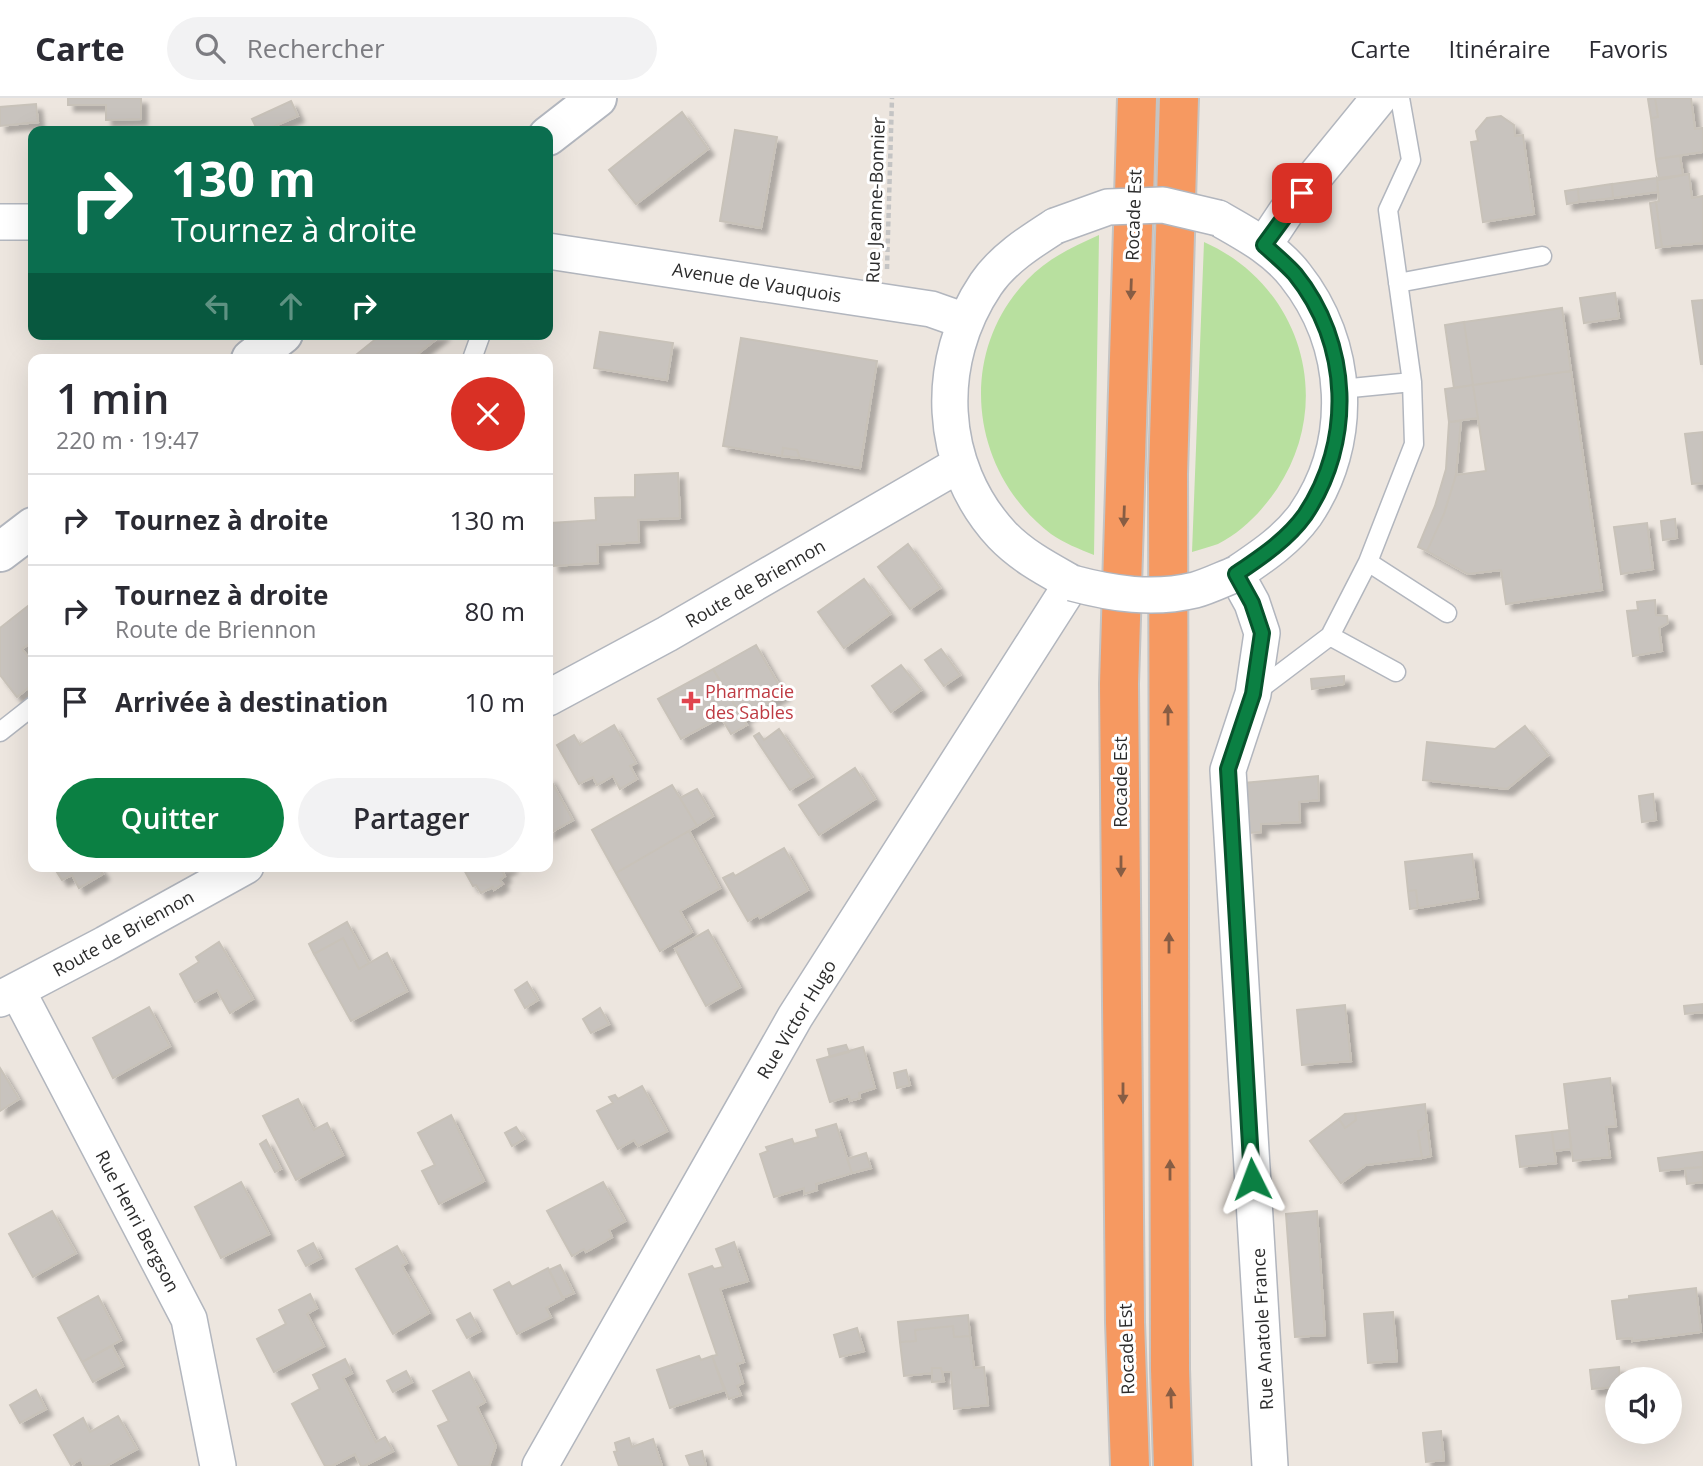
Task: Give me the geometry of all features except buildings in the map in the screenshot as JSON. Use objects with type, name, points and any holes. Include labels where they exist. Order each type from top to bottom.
[{"type":"highway","name":"Rocade Est","points":[[1130,1466],[1125,1322],[1119,684],[1137,98]]},
{"type":"highway","points":[[1173,1466],[1170,1355],[1168,474],[1179,98]]},
{"type":"main road","points":[[553,132],[597,98]]},
{"type":"main road","points":[[257,354],[275,340]]},
{"type":"main road","points":[[0,552],[28,531]]},
{"type":"street","points":[[1264,245],[1286,212],[1379,98]]},
{"type":"street","points":[[1164,205],[1218,218],[1264,245],[1295,274],[1318,309],[1334,347],[1341,389],[1338,433],[1326,477],[1304,516],[1273,549],[1236,574],[1196,590],[1154,596],[1111,594],[1072,583],[1034,562],[1002,535],[977,502],[960,464],[949,416],[951,368],[965,321],[987,282],[1018,250],[1055,226],[1108,207],[1164,205]]},
{"type":"street","points":[[0,222],[28,222]]},
{"type":"street","name":"Avenue de Vauquois","points":[[553,252],[931,309],[965,321]]},
{"type":"street","name":"Route de Briennon","points":[[553,695],[667,634],[960,464]]},
{"type":"street","name":"Rue Anatole France","points":[[1236,574],[1252,603],[1262,633],[1253,694],[1228,769],[1270,1466]]},
{"type":"street","name":"Rue Victor Hugo","points":[[540,1466],[795,1017],[1072,583]]},
{"type":"street","name":"Route de Briennon","points":[[8,994],[235,872]]},
{"type":"street","name":"Rue Henri Bergson","points":[[8,994],[189,1319],[218,1466]]},
{"type":"lane","points":[[1253,694],[1330,636],[1368,562],[1414,444],[1412,382],[1388,210],[1411,160],[1400,98]]},
{"type":"lane","points":[[1398,283],[1542,256]]},
{"type":"lane","points":[[1341,389],[1412,382]]},
{"type":"lane","points":[[1368,562],[1447,612]]},
{"type":"lane","points":[[1330,636],[1396,673]]},
{"type":"lane","points":[[5,728],[28,710]]},
{"type":"path","name":"Rue Jeanne-Bonnier","points":[[886,302],[892,98]]},
{"type":"green space","points":[[1099,235],[1094,555],[1051,534],[1024,509],[1003,479],[989,447],[982,412],[982,377],[989,343],[1004,310],[1027,280],[1051,260]]},
{"type":"green space","points":[[1204,242],[1237,261],[1265,286],[1285,316],[1299,349],[1305,384],[1304,419],[1295,455],[1265,505],[1227,539],[1192,552]]},
{"type":"place","name":"Pharmacie des Sables","points":[[691,701]]},
{"type":"route","points":[[1252,1179],[1228,769],[1253,694],[1262,633],[1252,603],[1236,574],[1273,549],[1304,516],[1326,477],[1338,433],[1341,389],[1334,347],[1318,309],[1295,274],[1264,245],[1302,193]]}]
